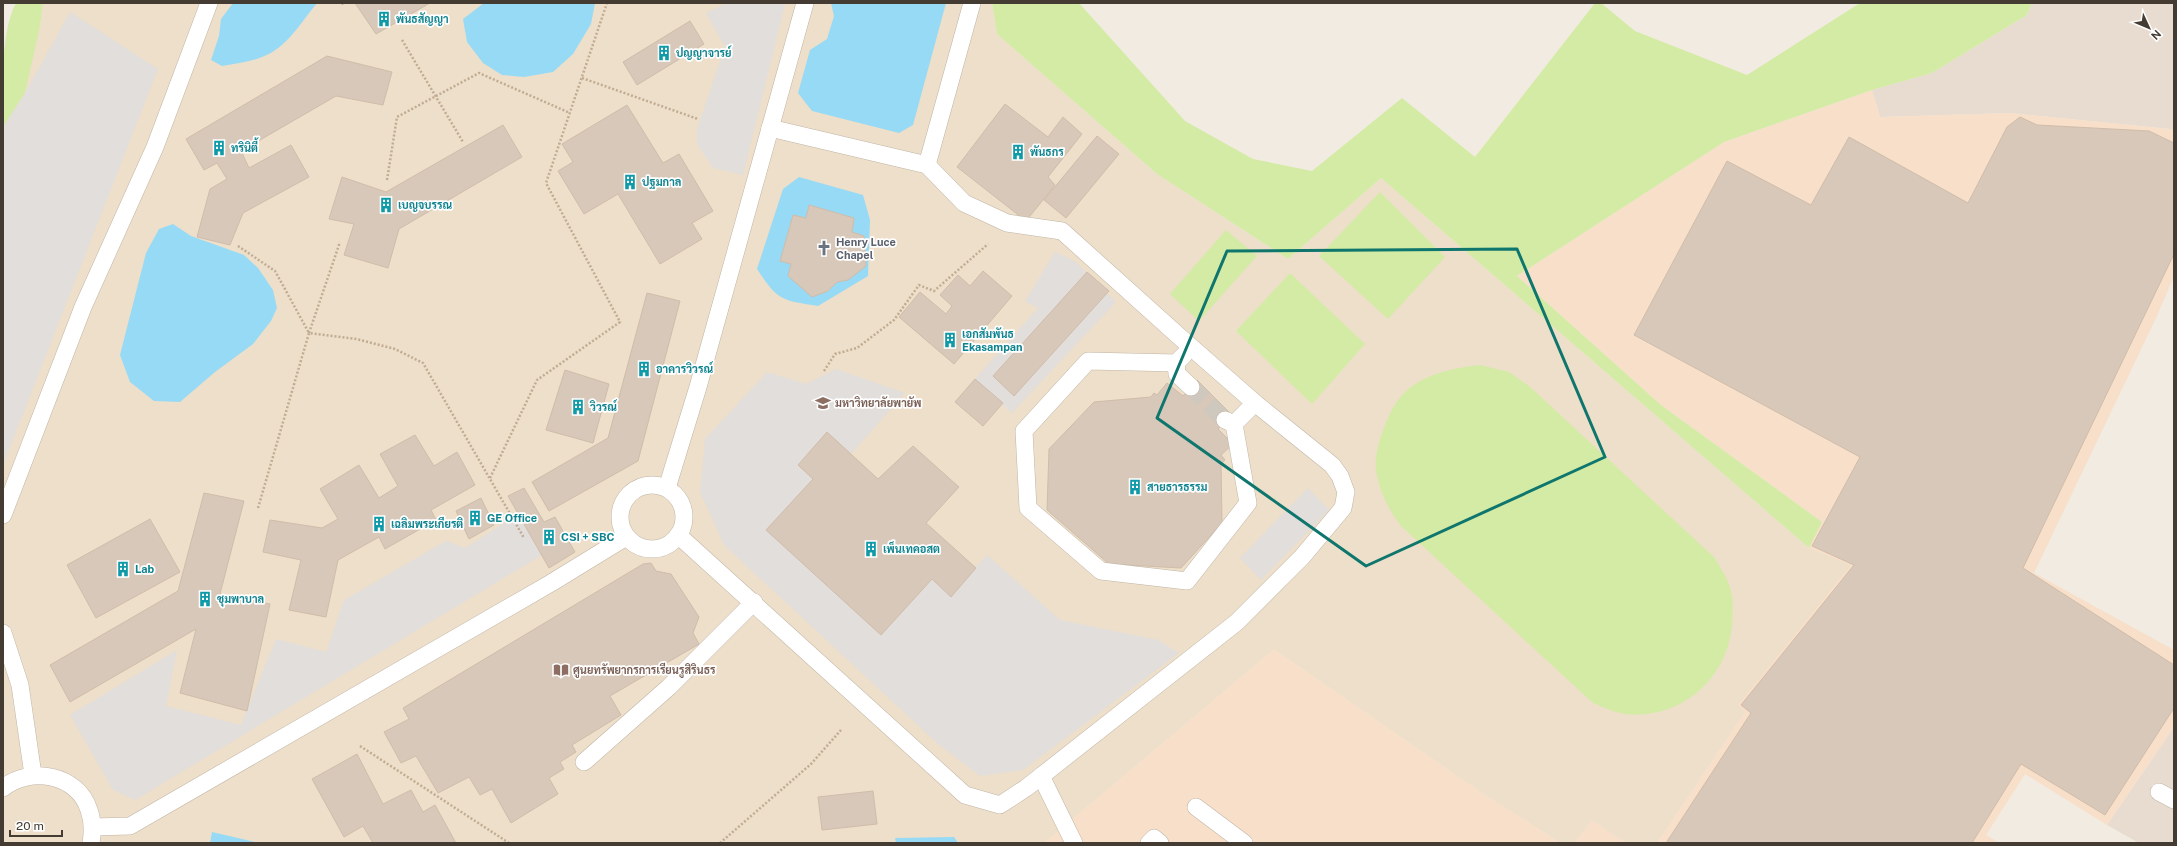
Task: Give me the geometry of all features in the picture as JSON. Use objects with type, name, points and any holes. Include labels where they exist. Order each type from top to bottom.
[{"type":"street","points":[[3,515],[83,307],[155,147],[209,3]]},
{"type":"street","points":[[667,488],[698,387],[805,3]]},
{"type":"street","points":[[927,165],[972,3]]},
{"type":"street","points":[[678,535],[754,602],[964,795],[1000,804],[1041,776],[1237,622],[1302,557],[1343,508],[1346,492],[1340,476],[1332,465],[1190,348],[1062,231],[1007,223],[964,203],[927,165],[770,128]]},
{"type":"street","points":[[1190,348],[1176,363],[1177,374],[1191,387]]},
{"type":"street","points":[[1176,363],[1088,361],[1024,431],[1028,508],[1101,572],[1187,581],[1248,503],[1230,422],[1255,403]]},
{"type":"street","points":[[645,485],[667,488],[677,497],[683,509],[684,522],[678,535],[667,546],[652,550],[638,547],[626,537],[619,517],[626,496],[645,485]]},
{"type":"street","points":[[3,788],[10,782],[33,775],[48,776],[63,780],[79,793],[89,808],[92,835],[130,826],[545,586],[626,537]]},
{"type":"street","points":[[584,762],[669,687],[754,602]]},
{"type":"street","points":[[3,634],[20,685],[33,775]]},
{"type":"street","points":[[1041,776],[1074,843]]},
{"type":"street","points":[[2159,792],[2174,800]]},
{"type":"street","points":[[1196,807],[1244,843]]},
{"type":"street","points":[[1149,843],[1154,838],[1160,843]]},
{"type":"path","points":[[490,478],[537,380],[620,322],[546,183],[607,3]]},
{"type":"path","points":[[402,40],[463,142]]},
{"type":"path","points":[[387,180],[397,117],[478,73],[570,113]]},
{"type":"path","points":[[582,78],[698,119]]},
{"type":"path","points":[[258,508],[309,333],[340,242]]},
{"type":"path","points":[[824,371],[835,354],[857,348],[894,320],[908,298],[919,285],[934,291],[988,244]]},
{"type":"path","points":[[238,246],[275,271],[309,333]]},
{"type":"path","points":[[309,333],[356,339],[395,349],[423,363],[524,538]]},
{"type":"path","points":[[720,843],[811,764],[841,730]]},
{"type":"path","points":[[360,746],[509,843]]},
{"type":"highlighted area","points":[[1517,249],[1605,457],[1366,566],[1157,418],[1227,251]]},
{"type":"shaded area","name":"มหาวิทยาลัยพายัพ","points":[[43,3],[992,3],[997,34],[1157,174],[1288,259],[1381,178],[1809,548],[1851,565],[1738,705],[1745,712],[1657,843],[1626,843],[1592,820],[1574,843],[1561,843],[1482,793],[1274,649],[1044,843],[3,843],[3,127],[40,26]]},
{"type":"shaded area","points":[[727,3],[785,4],[743,175],[713,168],[697,144],[697,129],[725,47],[706,13]]},
{"type":"shaded area","points":[[2032,3],[2174,3],[2174,131],[2170,129],[2010,113],[1880,117],[1872,90],[1932,73],[2027,15]]},
{"type":"shaded area","points":[[70,12],[158,69],[3,465],[3,127],[25,93]]},
{"type":"shaded area","points":[[1872,90],[1880,117],[2010,113],[2170,129],[2174,131],[2174,276],[2157,316],[2034,573],[2174,650],[2174,727],[2107,825],[2025,774],[1986,835],[1999,843],[1657,843],[1745,712],[1737,705],[1850,565],[1809,548],[1822,522],[1661,405],[1517,276],[1724,142]]},
{"type":"shaded area","points":[[1055,252],[1076,262],[1116,302],[1012,413],[975,379],[1038,308],[1025,301]]},
{"type":"shaded area","points":[[836,369],[905,393],[851,454],[827,432],[798,465],[813,479],[881,635],[932,579],[951,596],[987,555],[1060,620],[1158,640],[1179,653],[1023,770],[980,776],[938,744],[724,545],[700,492],[705,439],[767,372],[806,384]]},
{"type":"shaded area","points":[[1308,488],[1329,510],[1261,580],[1240,558]]},
{"type":"shaded area","points":[[518,514],[542,555],[135,800],[113,790],[70,715],[177,650],[166,706],[241,725],[276,639],[326,652],[344,600],[446,541],[465,548]]},
{"type":"shaded area","points":[[1274,649],[1482,793],[1561,843],[1044,843]]},
{"type":"shaded area","points":[[2174,727],[2174,843],[2139,843],[2107,825]]},
{"type":"shaded area","points":[[1592,820],[1626,843],[1574,843]]},
{"type":"green space","points":[[16,3],[43,3],[40,26],[25,93],[3,127],[5,45],[7,30]]},
{"type":"green space","points":[[992,3],[1079,3],[1185,121],[1253,159],[1312,171],[1402,98],[1475,157],[1595,3],[1601,3],[1635,31],[1747,75],[1860,3],[2032,3],[2027,15],[1932,73],[1872,90],[1724,142],[1517,276],[1661,405],[1822,522],[1809,548],[1381,178],[1288,259],[1157,174],[997,34]]},
{"type":"green space","points":[[1380,192],[1445,257],[1388,319],[1319,256]]},
{"type":"green space","points":[[1226,230],[1257,256],[1199,321],[1170,294]]},
{"type":"green space","points":[[1290,273],[1365,344],[1312,404],[1236,331]]},
{"type":"green space","points":[[1480,365],[1509,372],[1529,386],[1715,558],[1727,579],[1732,598],[1732,625],[1728,645],[1721,663],[1710,679],[1697,692],[1682,703],[1664,710],[1645,714],[1625,714],[1593,703],[1401,526],[1392,514],[1379,485],[1376,462],[1383,430],[1392,409],[1403,394],[1419,381],[1449,370]]},
{"type":"water","points":[[233,3],[317,3],[293,34],[271,53],[253,60],[222,66],[211,60],[219,36],[221,19]]},
{"type":"water","points":[[484,3],[595,3],[591,24],[573,54],[553,72],[524,77],[502,75],[483,63],[467,42],[463,19]]},
{"type":"water","points":[[831,3],[946,3],[913,125],[899,133],[812,111],[798,93],[810,50],[827,39],[834,16]]},
{"type":"water","points":[[799,177],[863,195],[870,220],[868,276],[818,306],[788,300],[782,297],[770,287],[757,269],[783,189]]},
{"type":"water","points":[[173,224],[191,236],[244,255],[258,268],[273,290],[277,308],[271,321],[253,344],[215,372],[180,402],[154,401],[130,382],[120,355],[146,253],[159,229]]},
{"type":"water","points":[[212,832],[259,843],[210,843]]},
{"type":"water","points":[[954,837],[958,843],[896,843],[895,838]]},
{"type":"building","name":"พันธสัญญา","points":[[355,3],[430,3],[376,34]]},
{"type":"building","name":"ปญญาจารย์","points":[[690,21],[704,44],[637,85],[623,62]]},
{"type":"building","name":"ทรินิตี้","points":[[327,56],[392,72],[383,105],[336,96],[241,151],[249,168],[291,145],[309,177],[243,213],[230,245],[197,237],[210,189],[227,179],[217,163],[204,170],[186,139]]},
{"type":"building","name":"พันธกร","points":[[1005,104],[1048,137],[1063,117],[1082,134],[1048,177],[1055,185],[1026,221],[957,167]]},
{"type":"building","name":"ปฐมกาล","points":[[627,105],[663,163],[679,154],[713,211],[692,223],[702,239],[660,264],[618,194],[584,214],[558,171],[573,162],[562,144]]},
{"type":"building","points":[[2020,117],[2037,125],[2149,131],[2174,143],[2174,254],[2023,568],[2174,665],[2174,708],[2105,815],[2021,764],[1972,843],[1666,843],[1751,713],[1741,705],[1854,565],[1812,546],[1860,457],[1634,335],[1727,161],[1811,205],[1849,137],[1968,203],[2007,127]]},
{"type":"building","name":"เบญจบรรณ","points":[[503,125],[522,157],[399,229],[388,268],[344,255],[354,224],[329,219],[342,177],[386,192]]},
{"type":"building","points":[[1097,136],[1119,154],[1066,218],[1044,200]]},
{"type":"building","name":"Henry Luce Chapel","points":[[809,205],[854,218],[852,232],[864,236],[866,266],[848,280],[837,282],[828,291],[812,297],[788,276],[791,264],[780,261],[793,215],[806,218]]},
{"type":"building","name":"เอกสัมพันธ Ekasampan","points":[[983,271],[1012,296],[954,364],[899,317],[920,292],[946,314],[952,306],[940,295],[958,275],[970,286]]},
{"type":"building","points":[[1087,272],[1109,291],[1014,396],[993,376]]},
{"type":"building","name":"อาคารวิวรณ์","points":[[647,293],[680,301],[638,461],[549,511],[532,482],[608,438]]},
{"type":"building","name":"วิวรณ์","points":[[565,370],[609,384],[593,443],[546,430]]},
{"type":"building","points":[[975,379],[1003,403],[983,426],[955,402]]},
{"type":"building","name":"สายธารธรรม","points":[[1197,380],[1231,414],[1218,429],[1233,444],[1221,455],[1225,460],[1221,464],[1222,523],[1181,568],[1109,564],[1047,510],[1049,449],[1094,402],[1151,397],[1154,393],[1157,395],[1167,383],[1183,396]]},
{"type":"building","name":"เพ็นเทคอสต","points":[[827,432],[878,479],[913,446],[959,487],[926,523],[976,568],[951,597],[932,579],[881,635],[766,530],[813,479],[798,465]]},
{"type":"building","name":"เฉลิมพระเกียรติ","points":[[415,435],[434,466],[457,452],[475,485],[431,510],[436,520],[385,549],[379,537],[338,560],[326,617],[289,610],[301,560],[263,552],[270,520],[322,528],[338,519],[320,489],[359,465],[379,498],[398,486],[380,454]]},
{"type":"building","name":"CSI + SBC","points":[[524,488],[544,522],[555,517],[575,552],[549,568],[508,496]]},
{"type":"building","name":"ชุมพาบาล","points":[[204,493],[244,501],[220,594],[270,604],[247,711],[180,693],[196,629],[70,702],[50,665],[178,591]]},
{"type":"building","name":"GE Office","points":[[481,498],[494,525],[469,539],[456,511]]},
{"type":"building","name":"Lab","points":[[150,519],[180,572],[96,618],[67,565]]},
{"type":"building","name":"ศูนยทรัพยากรการเรียนรูสิรินธร","points":[[651,563],[656,571],[671,574],[699,617],[693,633],[699,644],[610,696],[621,715],[572,745],[576,752],[560,762],[564,769],[549,778],[558,794],[511,823],[492,789],[480,795],[469,777],[438,793],[416,756],[401,763],[384,732],[409,719],[403,708],[643,564]]},
{"type":"building","points":[[357,754],[383,804],[411,790],[423,812],[435,805],[456,843],[373,843],[363,826],[344,837],[312,779]]},
{"type":"building","points":[[873,791],[877,824],[822,830],[818,797]]},
{"type":"tunnel","points":[[1191,387],[1225,420]]},
{"type":"place","name":"พันธสัญญา","points":[[384,19]]},
{"type":"place","name":"ปญญาจารย์","points":[[664,53]]},
{"type":"place","name":"ทรินิตี้","points":[[219,148]]},
{"type":"place","name":"พันธกร","points":[[1018,152]]},
{"type":"place","name":"ปฐมกาล","points":[[630,182]]},
{"type":"place","name":"เบญจบรรณ","points":[[386,205]]},
{"type":"place","name":"Henry Luce Chapel","points":[[824,248]]},
{"type":"place","name":"เอกสัมพันธ Ekasampan","points":[[950,340]]},
{"type":"place","name":"อาคารวิวรณ์","points":[[644,369]]},
{"type":"place","name":"มหาวิทยาลัยพายัพ","points":[[823,403]]},
{"type":"place","name":"วิวรณ์","points":[[578,407]]},
{"type":"place","name":"สายธารธรรม","points":[[1135,487]]},
{"type":"place","name":"GE Office","points":[[475,518]]},
{"type":"place","name":"เฉลิมพระเกียรติ","points":[[379,524]]},
{"type":"place","name":"CSI + SBC","points":[[549,537]]},
{"type":"place","name":"เพ็นเทคอสต","points":[[871,549]]},
{"type":"place","name":"Lab","points":[[123,569]]},
{"type":"place","name":"ชุมพาบาล","points":[[205,599]]},
{"type":"place","name":"ศูนยทรัพยากรการเรียนรูสิรินธร","points":[[561,670]]}]
